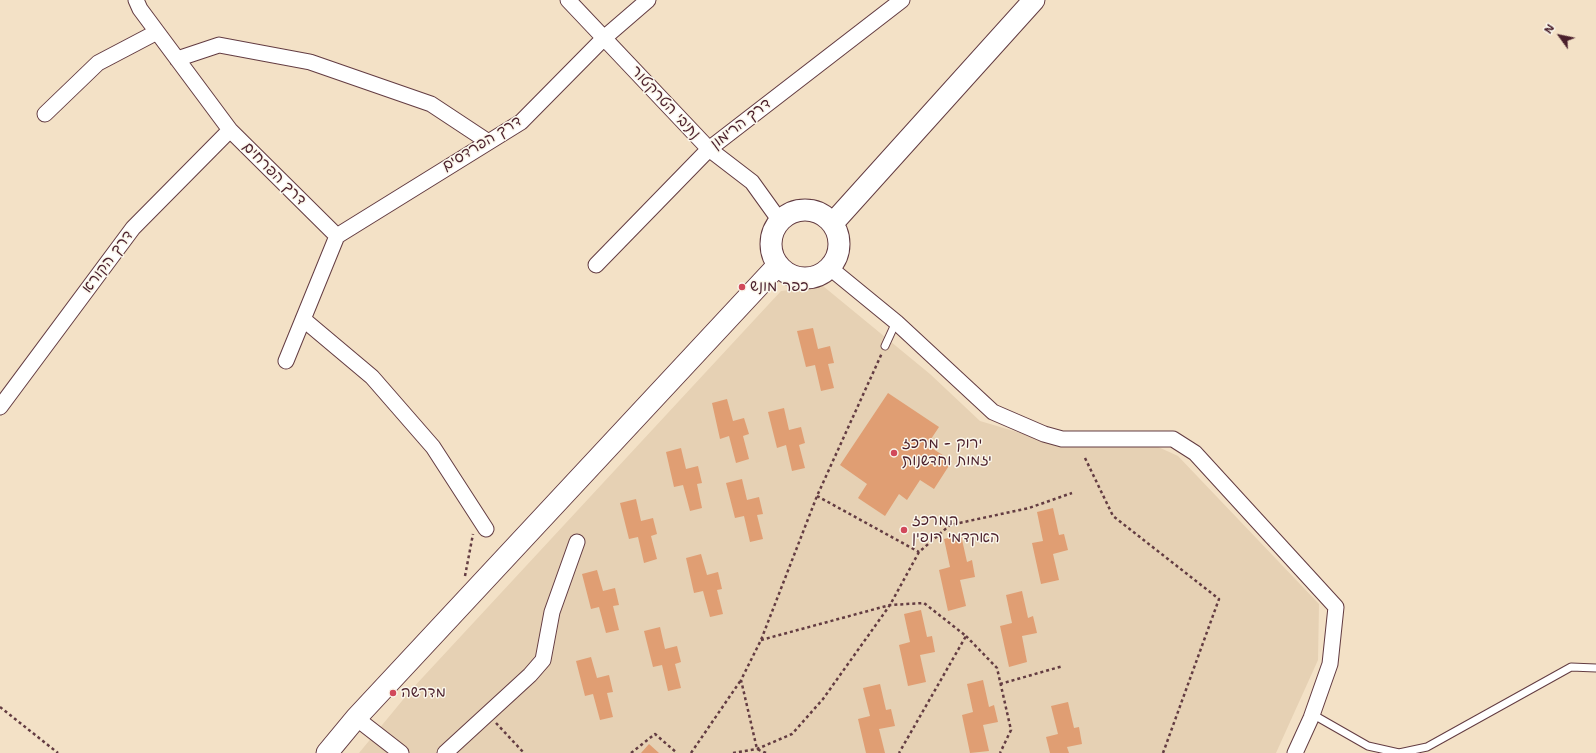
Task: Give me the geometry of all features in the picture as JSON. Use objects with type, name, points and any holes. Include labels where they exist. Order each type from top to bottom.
[{"type":"main road","points":[[832,222],[1034,0]]},
{"type":"main road","points":[[807,210],[816,211],[832,222],[840,241],[836,260],[830,268],[820,275],[809,278],[798,278],[786,273],[778,265],[773,257],[771,243],[774,228],[788,214],[807,210]]},
{"type":"main road","points":[[327,753],[356,718],[778,265]]},
{"type":"street","name":"דרך הפרחים","points":[[136,0],[140,9],[230,130],[337,236]]},
{"type":"street","name":"נתיבי הטרקטור","points":[[568,0],[709,149],[752,182],[780,221]]},
{"type":"street","name":"דרך הפרדסים","points":[[337,236],[487,141],[521,122],[604,38],[648,0]]},
{"type":"street","name":"דרך הרימון","points":[[596,266],[709,149],[902,0]]},
{"type":"street","points":[[45,114],[98,63],[157,32]]},
{"type":"street","points":[[177,59],[219,45],[310,62],[432,104],[487,141]]},
{"type":"street","name":"דרך הקורא","points":[[0,407],[133,228],[230,130]]},
{"type":"street","points":[[286,361],[337,236]]},
{"type":"street","points":[[830,268],[896,322],[993,412],[1044,434],[1062,439],[1173,439],[1195,453],[1336,606],[1330,664],[1312,714],[1295,753]]},
{"type":"street","points":[[303,318],[372,377],[433,447],[486,528]]},
{"type":"street","points":[[446,753],[530,675],[543,660],[552,612],[577,542]]},
{"type":"street","points":[[356,718],[400,753]]},
{"type":"lane","points":[[886,346],[896,322]]},
{"type":"lane","points":[[1312,714],[1368,746],[1400,753],[1427,747],[1571,667],[1595,667]]},
{"type":"path","points":[[691,753],[741,680],[761,640],[817,496],[886,346]]},
{"type":"path","points":[[1085,458],[1113,516],[1219,599],[1163,753]]},
{"type":"path","points":[[733,753],[757,749],[792,734],[823,699],[890,605],[919,552],[950,526],[1029,508],[1072,493]]},
{"type":"path","points":[[817,496],[919,552]]},
{"type":"path","points":[[761,640],[890,605],[924,603],[966,636],[997,668],[1011,730],[1000,753]]},
{"type":"path","points":[[899,753],[966,636]]},
{"type":"path","points":[[1000,684],[1063,666]]},
{"type":"path","points":[[741,680],[757,749]]},
{"type":"path","points":[[0,707],[58,753]]},
{"type":"path","points":[[487,714],[524,753]]},
{"type":"path","points":[[631,753],[655,734],[677,753]]},
{"type":"path","points":[[757,749],[766,753]]},
{"type":"shaded area","name":"המרכז האקדמי רופין","points":[[823,286],[930,374],[980,421],[1061,445],[1156,446],[1178,456],[1319,604],[1318,660],[1276,753],[359,753],[411,690],[781,291]]},
{"type":"building","points":[[813,328],[818,349],[830,346],[834,363],[828,364],[834,388],[821,391],[815,365],[806,367],[797,331]]},
{"type":"building","name":"ירוק - מרכז יזמות וחדשנות","points":[[888,393],[939,427],[927,445],[952,461],[934,489],[920,480],[907,500],[899,494],[885,516],[858,498],[867,484],[840,465]]},
{"type":"building","points":[[727,399],[733,421],[744,418],[749,434],[743,436],[749,459],[736,463],[729,436],[720,439],[712,403]]},
{"type":"building","points":[[784,408],[789,430],[801,427],[805,443],[799,445],[805,468],[792,471],[786,445],[777,448],[768,412]]},
{"type":"building","points":[[681,448],[686,469],[698,466],[702,483],[697,484],[702,508],[690,511],[683,485],[674,487],[666,452]]},
{"type":"building","points":[[742,479],[747,500],[759,497],[763,514],[757,515],[763,539],[750,542],[744,516],[735,518],[726,483]]},
{"type":"building","points":[[636,499],[641,521],[653,518],[657,534],[651,536],[657,559],[644,563],[638,537],[629,539],[620,503]]},
{"type":"building","points":[[1053,508],[1059,535],[1064,534],[1068,550],[1053,554],[1059,580],[1041,584],[1032,543],[1043,541],[1037,512]]},
{"type":"building","points":[[961,535],[967,562],[972,560],[975,577],[960,580],[966,606],[948,611],[939,570],[950,567],[944,539]]},
{"type":"building","points":[[701,554],[707,575],[718,572],[722,589],[717,590],[723,614],[710,617],[703,591],[694,593],[686,558]]},
{"type":"building","points":[[597,570],[603,591],[615,588],[619,605],[613,606],[619,630],[606,633],[599,607],[591,609],[582,574]]},
{"type":"building","points":[[1022,591],[1028,618],[1033,616],[1037,633],[1022,636],[1027,662],[1009,667],[1000,626],[1012,623],[1006,595]]},
{"type":"building","points":[[921,610],[927,637],[932,636],[935,652],[920,655],[926,682],[908,686],[899,645],[910,642],[904,614]]},
{"type":"building","points":[[660,627],[665,649],[677,646],[681,662],[675,664],[681,688],[668,691],[662,665],[653,667],[644,631]]},
{"type":"building","points":[[591,657],[597,678],[609,675],[613,692],[607,693],[613,717],[600,720],[593,694],[585,696],[576,661]]},
{"type":"building","points":[[983,680],[989,707],[994,705],[998,722],[983,725],[989,751],[970,753],[962,715],[973,712],[967,684]]},
{"type":"building","points":[[880,684],[886,710],[891,709],[895,726],[879,729],[885,753],[866,753],[858,719],[870,716],[863,688]]},
{"type":"building","points":[[1068,702],[1074,728],[1079,727],[1082,744],[1067,747],[1069,753],[1050,753],[1046,737],[1058,734],[1051,706]]},
{"type":"building","points":[[649,744],[659,753],[641,753]]},
{"type":"place","name":"כפר מונש","points":[[742,287]]},
{"type":"place","name":"ירוק - מרכז יזמות וחדשנות","points":[[894,453]]},
{"type":"place","name":"המרכז האקדמי רופין","points":[[904,530]]},
{"type":"place","name":"מדרשה","points":[[393,693]]}]
